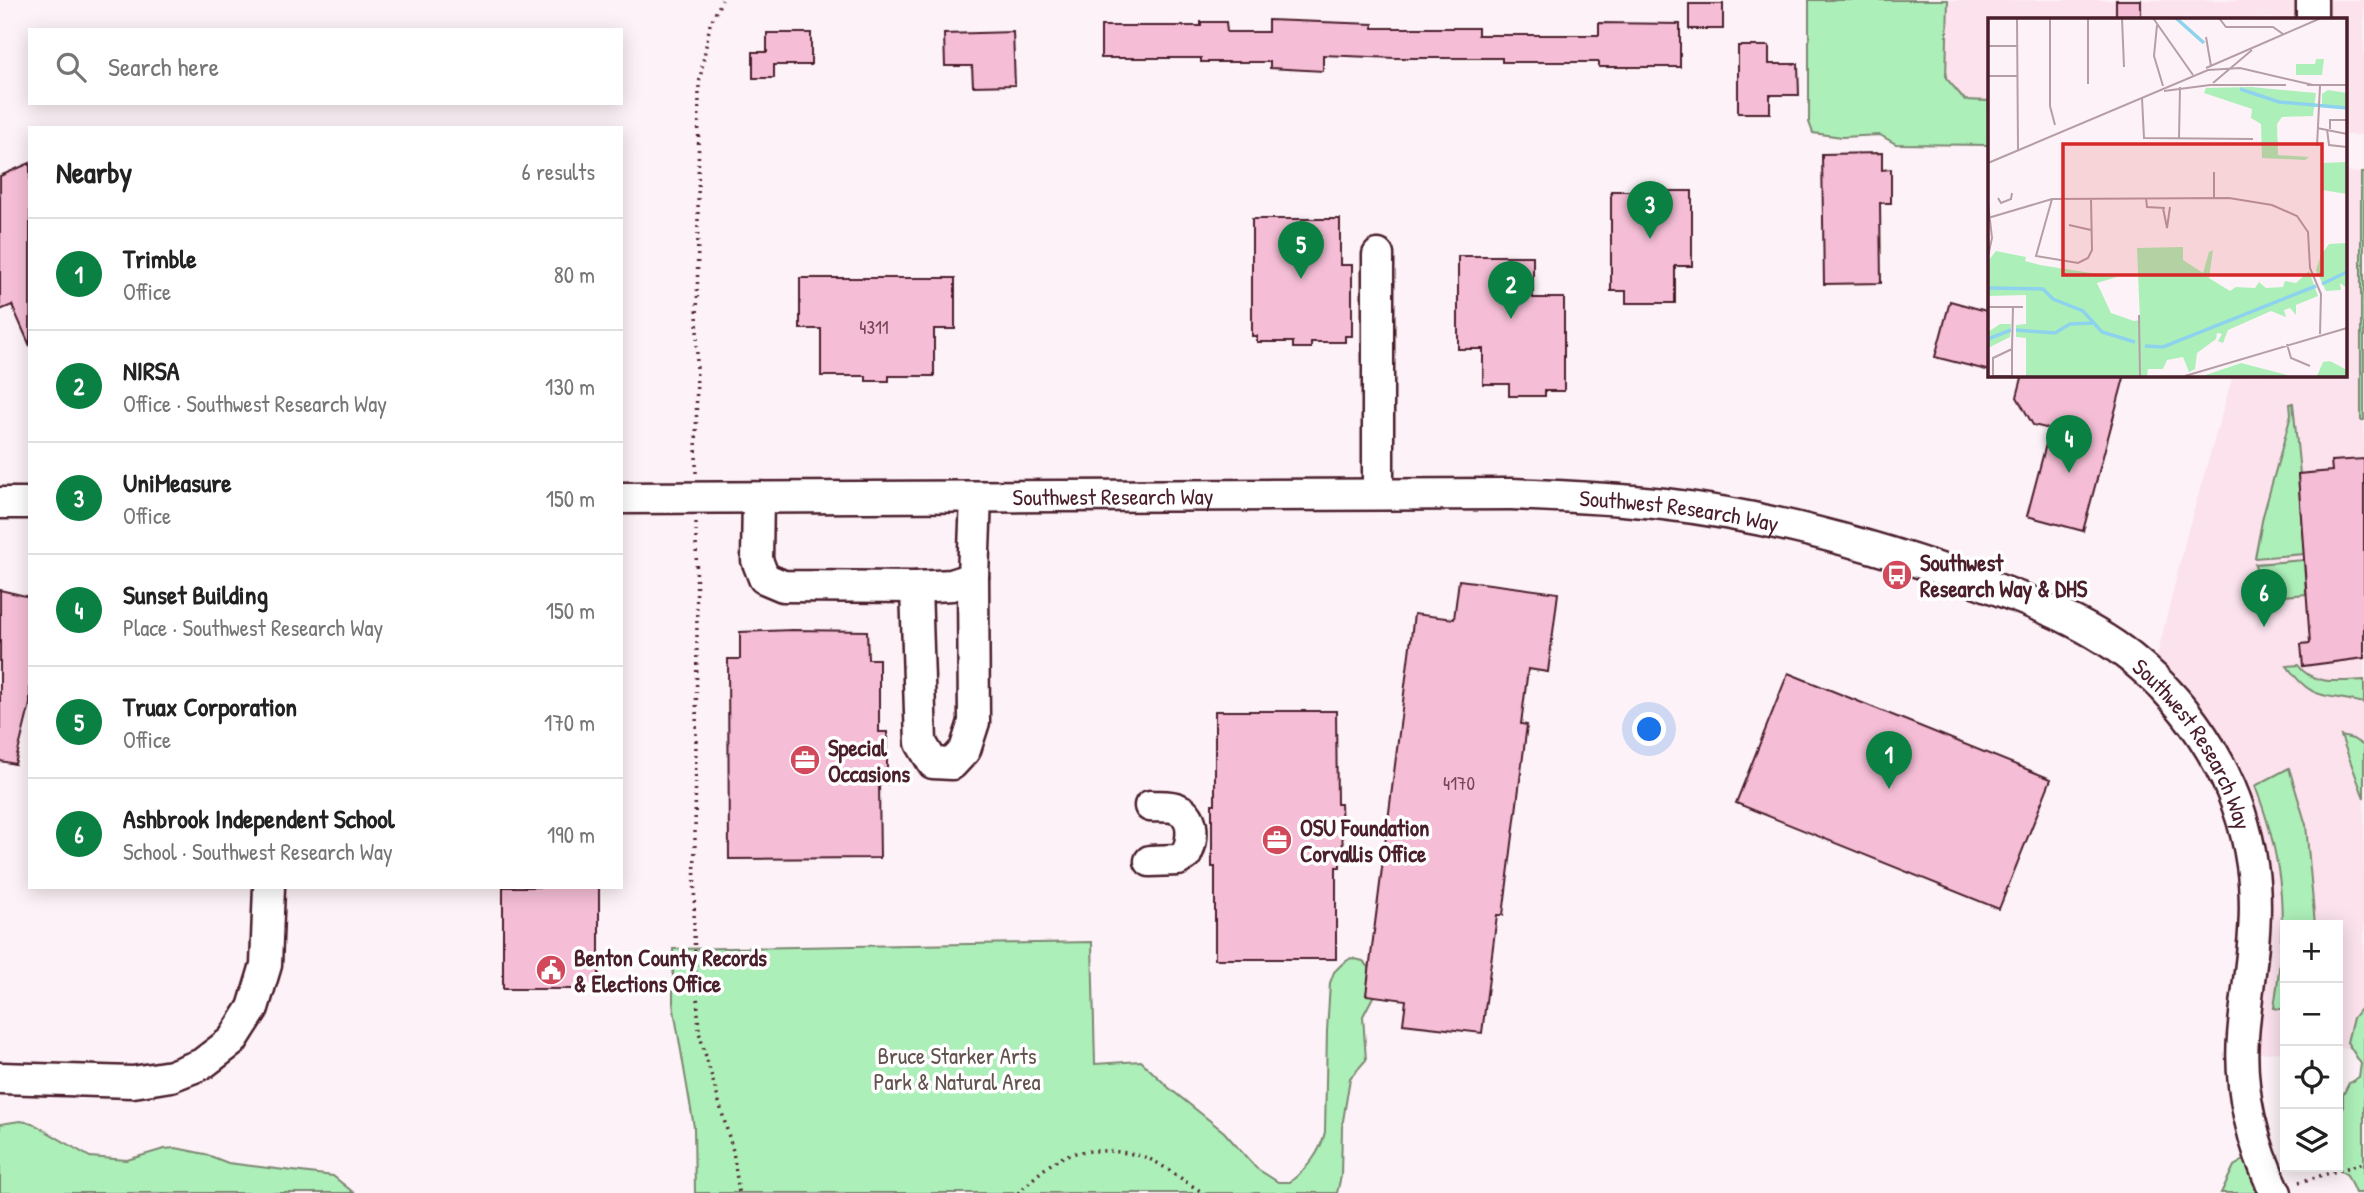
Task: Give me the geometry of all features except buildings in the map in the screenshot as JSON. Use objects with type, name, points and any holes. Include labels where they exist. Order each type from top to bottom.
[{"type":"street","points":[[2312,0],[2312,18]]},
{"type":"street","points":[[1378,255],[1378,495]]},
{"type":"street","name":"Southwest Research Way","points":[[623,498],[1510,494],[1589,497],[1667,504],[1765,520],[1904,556],[2008,593],[2064,617],[2129,657],[2166,689],[2193,723],[2219,764],[2237,806],[2252,865],[2256,902],[2254,950],[2242,1041],[2245,1088],[2254,1134],[2275,1191]]},
{"type":"street","points":[[916,587],[921,743],[933,763],[951,764],[965,750],[974,722],[973,577],[976,497]]},
{"type":"street","points":[[758,498],[757,560],[764,578],[783,586],[916,587],[951,585],[973,577]]},
{"type":"street","points":[[0,503],[28,503]]},
{"type":"street","points":[[1150,806],[1175,807],[1184,812],[1190,822],[1192,835],[1186,855],[1178,860],[1150,862]]},
{"type":"street","points":[[0,1078],[133,1082],[171,1076],[202,1064],[232,1041],[253,1008],[266,965],[269,889]]},
{"type":"path","points":[[722,0],[710,24],[699,84],[694,934],[699,1032],[733,1151],[739,1193]]},
{"type":"path","points":[[1018,1193],[1063,1156],[1107,1151],[1147,1158],[1204,1193]]},
{"type":"path","points":[[2275,1191],[2364,1163]]},
{"type":"shaded area","points":[[1948,0],[2364,0],[2364,135],[2346,135],[2346,18],[1988,18],[1988,101],[1965,100],[1946,78]]},
{"type":"shaded area","points":[[2346,172],[2364,173],[2364,1048],[2343,1049],[2343,920],[2280,920],[2280,1052],[2260,1053],[2270,900],[2155,664],[2187,534],[2233,376],[2346,376]]},
{"type":"green space","points":[[1809,0],[1948,0],[1946,78],[1965,100],[1988,101],[1988,145],[1896,144],[1880,135],[1842,137],[1813,133],[1809,122]]},
{"type":"green space","points":[[2361,173],[2364,173],[2364,420],[2361,420]]},
{"type":"green space","points":[[2293,403],[2304,554],[2255,558],[2263,516],[2291,415],[2290,404]]},
{"type":"green space","points":[[2304,560],[2306,594],[2264,601],[2255,564]]},
{"type":"green space","points":[[2298,665],[2304,672],[2319,679],[2364,680],[2364,703],[2313,691],[2296,678],[2287,666]]},
{"type":"green space","points":[[2341,736],[2364,746],[2364,798]]},
{"type":"green space","points":[[2289,768],[2306,825],[2315,920],[2282,920],[2273,842],[2255,786]]},
{"type":"green space","name":"Bruce Starker Arts Park & Natural Area","points":[[1092,942],[1095,1064],[1141,1061],[1169,1088],[1224,1132],[1256,1168],[1278,1182],[1290,1182],[1307,1166],[1320,1147],[1325,1132],[1327,1031],[1330,983],[1334,972],[1351,958],[1363,961],[1371,969],[1375,993],[1363,1016],[1366,1060],[1350,1078],[1342,1127],[1341,1176],[1337,1193],[695,1193],[694,1127],[673,1004],[673,949]]},
{"type":"green space","points":[[2280,959],[2280,1009],[2274,1008]]},
{"type":"green space","points":[[2364,1004],[2364,1193],[2355,1193],[2347,1175],[2342,1172],[2343,1095],[2349,1083],[2359,1077],[2361,1064],[2347,1042],[2353,1018]]},
{"type":"green space","points":[[20,1121],[32,1123],[90,1157],[127,1160],[176,1148],[205,1154],[228,1163],[333,1176],[354,1193],[0,1193],[0,1124]]},
{"type":"green space","points":[[2244,1160],[2255,1163],[2277,1193],[2221,1193],[2234,1166]]},
{"type":"place","name":"UniMeasure","points":[[1650,239]]},
{"type":"place","name":"Truax Corporation","points":[[1301,279]]},
{"type":"place","name":"NIRSA","points":[[1511,319]]},
{"type":"place","name":"Sunset Building","points":[[2069,473]]},
{"type":"place","name":"Southwest Research Way & DHS","points":[[1897,575]]},
{"type":"place","name":"Ashbrook Independent School","points":[[2264,627]]},
{"type":"place","name":"Special Occasions","points":[[805,760]]},
{"type":"place","name":"Trimble","points":[[1889,789]]},
{"type":"place","name":"OSU Foundation Corvallis Office","points":[[1277,840]]},
{"type":"place","name":"Benton County Records & Elections Office","points":[[551,970]]}]
